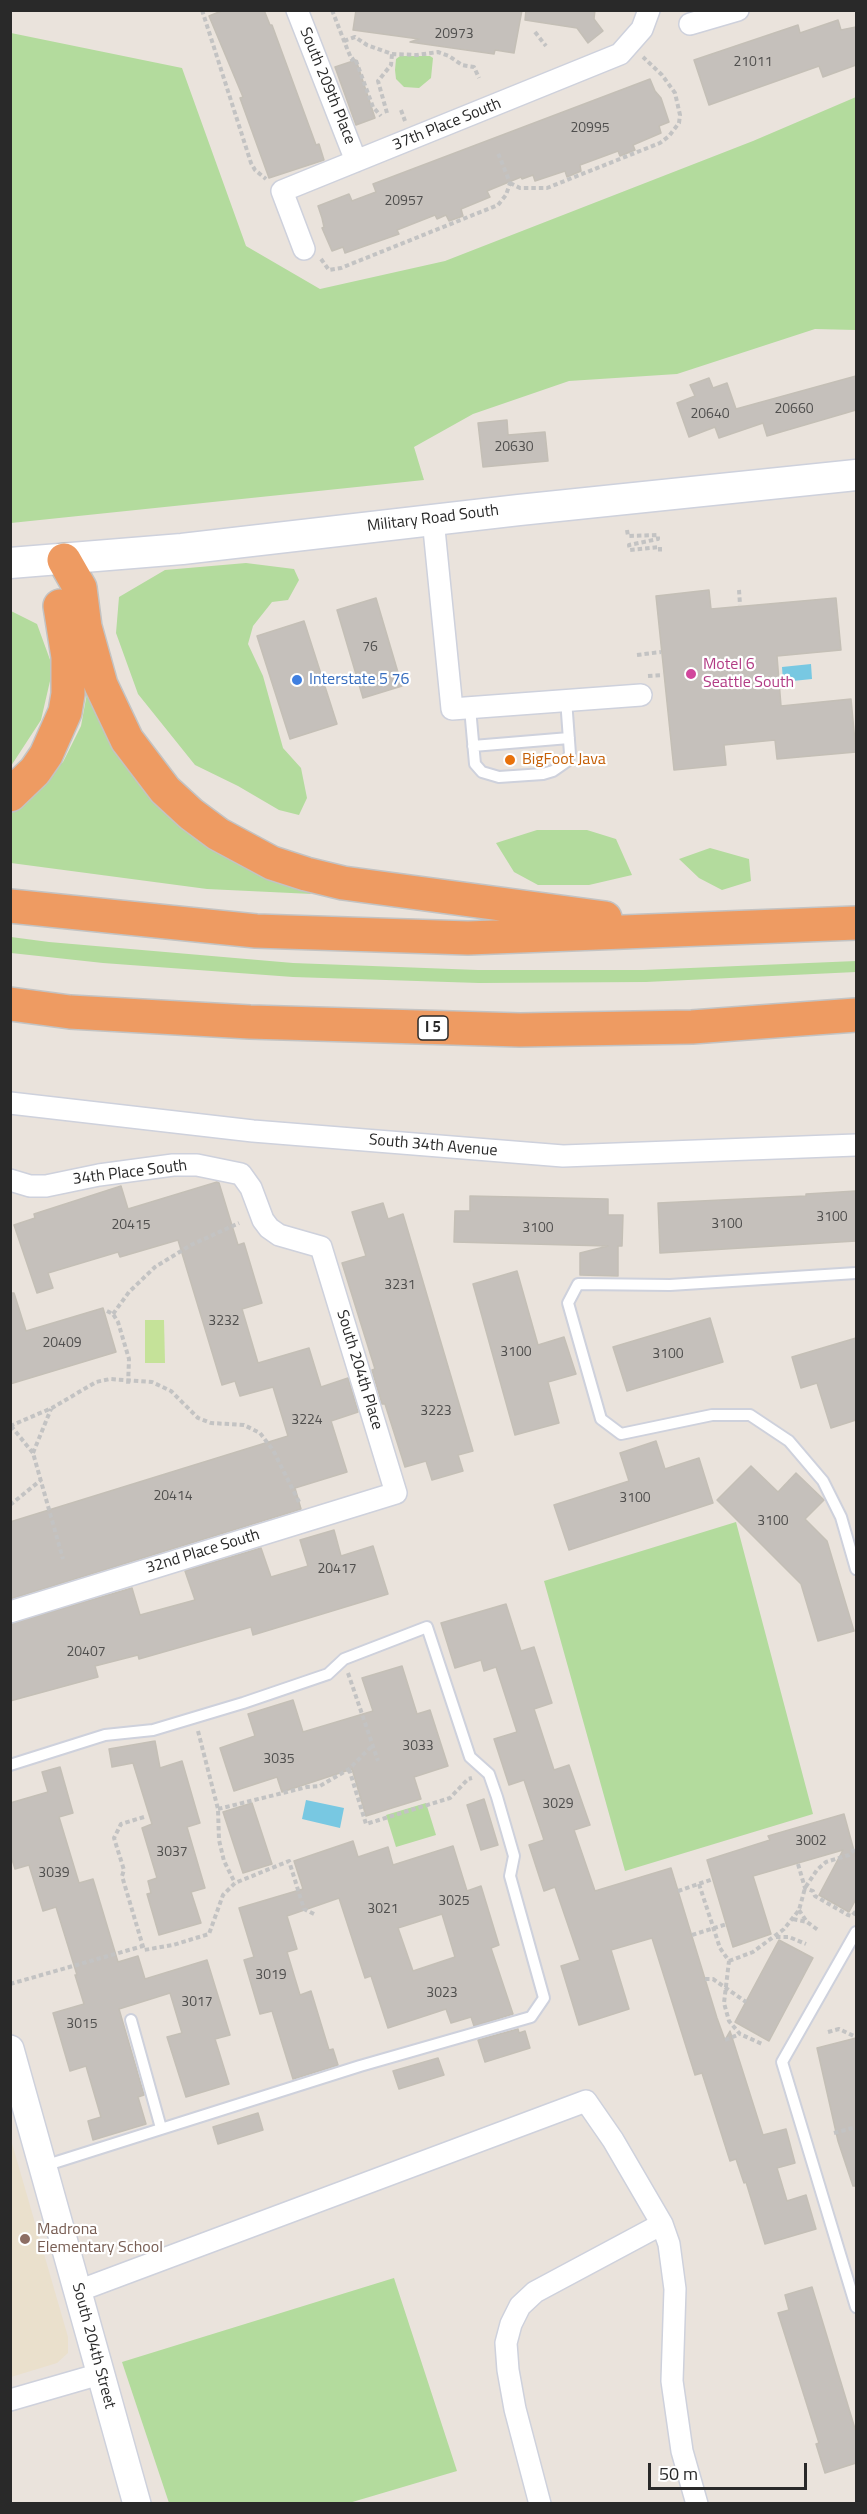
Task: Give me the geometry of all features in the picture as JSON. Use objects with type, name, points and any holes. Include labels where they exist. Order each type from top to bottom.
[{"type":"highway","points":[[10,795],[35,771],[46,755],[65,712],[68,694],[68,657],[59,598],[64,560]]},
{"type":"highway","points":[[64,560],[80,588],[85,627],[101,685],[127,740],[165,789],[191,814],[218,834],[272,863],[343,883],[696,931]]},
{"type":"highway","points":[[10,906],[280,932],[468,939],[696,931],[856,922]]},
{"type":"highway","name":"I 5","points":[[10,1004],[70,1012],[250,1022],[520,1030],[692,1027],[856,1015]]},
{"type":"main road","name":"Military Road South","points":[[10,563],[64,560],[856,475]]},
{"type":"street","name":"South 209th Place","points":[[297,10],[356,161]]},
{"type":"street","name":"37th Place South","points":[[312,252],[282,191],[620,54],[642,29],[649,10]]},
{"type":"street","points":[[690,24],[738,10]]},
{"type":"street","points":[[433,519],[452,709],[566,699],[644,686]]},
{"type":"street","name":"South 34th Avenue","points":[[10,1103],[253,1131],[563,1156],[856,1145]]},
{"type":"street","name":"34th Place South","points":[[10,1180],[30,1186],[46,1186],[99,1175],[173,1165],[221,1169],[241,1174],[269,1228],[279,1235],[321,1247]]},
{"type":"street","name":"South 204th Place","points":[[321,1247],[396,1493]]},
{"type":"street","name":"32nd Place South","points":[[10,1612],[396,1493]]},
{"type":"street","name":"South 204th Street","points":[[10,2049],[18,2107],[44,2166],[138,2504]]},
{"type":"street","points":[[78,2291],[586,2101],[613,2140],[662,2224],[669,2244],[675,2289],[672,2380],[682,2451],[697,2504]]},
{"type":"street","points":[[540,2504],[515,2409],[508,2370],[506,2343],[511,2324],[520,2306],[535,2292],[662,2224]]},
{"type":"street","points":[[10,2400],[100,2374]]},
{"type":"lane","points":[[470,708],[475,764],[482,772],[500,777],[553,771],[566,762],[570,754],[566,699]]},
{"type":"lane","points":[[473,746],[569,738]]},
{"type":"lane","points":[[856,1273],[669,1285],[578,1284],[568,1304],[602,1419],[621,1434],[712,1415],[750,1415],[789,1441],[823,1481],[842,1517],[856,1569]]},
{"type":"lane","points":[[10,1766],[105,1735],[153,1730],[275,1692],[328,1674],[344,1659],[427,1627],[470,1757],[489,1774],[514,1856],[510,1876],[544,1998],[531,2017],[360,2066],[44,2166]]},
{"type":"lane","points":[[856,1932],[782,2062],[856,2307]]},
{"type":"lane","points":[[131,2020],[160,2128]]},
{"type":"path","points":[[202,10],[251,163],[255,170],[271,181]]},
{"type":"path","points":[[332,10],[352,60],[355,58],[374,107],[381,116]]},
{"type":"path","points":[[535,32],[546,46]]},
{"type":"path","points":[[344,41],[355,37],[376,50],[392,54],[417,55],[438,52],[462,65],[474,67],[479,78]]},
{"type":"path","points":[[387,113],[378,81],[391,64],[392,54]]},
{"type":"path","points":[[510,183],[520,188],[546,188],[660,142],[669,136],[679,123],[680,115],[675,93],[647,61]]},
{"type":"path","points":[[312,252],[329,270],[341,268],[498,205],[506,195],[510,183],[498,153]]},
{"type":"path","points":[[627,530],[628,536],[658,534],[658,539],[629,545],[630,550],[660,547],[660,552]]},
{"type":"path","points":[[739,590],[740,605]]},
{"type":"path","points":[[638,655],[661,652]]},
{"type":"path","points":[[644,686],[663,675]]},
{"type":"path","points":[[113,1314],[129,1292],[155,1267],[191,1245],[239,1223]]},
{"type":"path","points":[[107,1311],[113,1314],[118,1322],[129,1359],[128,1386]]},
{"type":"path","points":[[63,1559],[33,1453],[11,1426],[52,1408],[96,1382],[127,1379],[152,1382],[171,1391],[198,1418],[211,1423],[244,1425],[260,1433],[273,1450],[297,1494]]},
{"type":"path","points":[[33,1453],[52,1408]]},
{"type":"path","points":[[10,1505],[40,1480]]},
{"type":"path","points":[[348,1673],[378,1761]]},
{"type":"path","points":[[198,1730],[218,1809],[219,1840],[224,1861],[235,1883]]},
{"type":"path","points":[[218,1809],[306,1786],[320,1786],[349,1769],[373,1745]]},
{"type":"path","points":[[349,1769],[366,1824],[450,1798],[468,1779],[476,1777]]},
{"type":"path","points":[[144,1817],[121,1824],[114,1838],[124,1870],[122,1876],[144,1950],[173,1945],[208,1934],[223,1895],[235,1883],[289,1861],[304,1909],[314,1914]]},
{"type":"path","points":[[729,1961],[753,1952],[776,1937],[799,1910],[805,1888],[816,1870],[826,1862],[849,1855],[856,1848]]},
{"type":"path","points":[[798,1864],[805,1888],[848,1915],[852,1916],[856,1911]]},
{"type":"path","points":[[678,1891],[713,1880]]},
{"type":"path","points":[[699,1884],[720,1948],[729,1961],[725,2010],[729,2021],[741,2034],[762,2044]]},
{"type":"path","points":[[799,1910],[807,1922],[818,1930]]},
{"type":"path","points":[[793,1919],[807,1922]]},
{"type":"path","points":[[692,1935],[726,1924]]},
{"type":"path","points":[[776,1937],[789,1937],[806,1944]]},
{"type":"path","points":[[10,1984],[143,1946]]},
{"type":"path","points":[[705,1979],[714,1978],[746,2002]]},
{"type":"path","points":[[828,2032],[839,2029],[856,2037]]},
{"type":"path","points":[[725,2040],[741,2034]]},
{"type":"path","points":[[834,2133],[856,2127]]},
{"type":"shaded area","name":"Madrona Elementary School","points":[[11,2140],[68,2337],[68,2353],[57,2363],[11,2377]]},
{"type":"green space","points":[[11,33],[182,68],[246,246],[320,289],[445,261],[753,141],[856,97],[856,330],[815,329],[677,374],[569,381],[473,414],[414,447],[424,480],[11,523]]},
{"type":"green space","points":[[400,56],[430,56],[433,58],[431,78],[419,88],[404,87],[396,79],[396,59]]},
{"type":"green space","points":[[246,563],[294,569],[299,580],[288,600],[272,602],[253,626],[248,644],[263,676],[283,748],[301,768],[307,798],[299,815],[279,810],[195,765],[138,694],[116,633],[119,597],[165,570]]},
{"type":"green space","points":[[11,611],[37,624],[53,668],[41,720],[11,766]]},
{"type":"green space","points":[[90,677],[247,865],[312,894],[207,889],[11,863],[11,812],[63,762],[81,726]]},
{"type":"green space","points":[[537,830],[587,830],[616,839],[632,875],[589,885],[538,885],[514,872],[496,843]]},
{"type":"green space","points":[[710,848],[749,859],[751,881],[722,890],[699,878],[679,859]]},
{"type":"green space","points":[[11,937],[293,963],[478,970],[643,970],[856,961],[856,972],[646,982],[479,983],[293,977],[103,963],[11,953]]},
{"type":"green space","points":[[145,1320],[164,1320],[165,1363],[145,1363]]},
{"type":"green space","points":[[736,1522],[813,1814],[625,1871],[544,1581]]},
{"type":"green space","points":[[426,1803],[436,1835],[396,1847],[386,1815]]},
{"type":"green space","points":[[394,2278],[457,2471],[349,2503],[169,2503],[122,2362]]},
{"type":"water","points":[[811,664],[812,679],[783,682],[782,667]]},
{"type":"water","points":[[306,1800],[344,1808],[340,1828],[302,1819]]},
{"type":"building","points":[[224,10],[264,10],[272,25],[316,145],[319,144],[324,160],[269,178],[240,98],[243,97],[209,16]]},
{"type":"building","points":[[356,10],[522,10],[514,53],[495,50],[494,54],[410,42],[419,39],[353,30]]},
{"type":"building","points":[[526,10],[595,10],[594,19],[603,31],[588,43],[577,28],[525,20]]},
{"type":"building","points":[[838,20],[841,30],[856,27],[856,65],[823,77],[819,66],[709,105],[694,60],[798,25],[800,33]]},
{"type":"building","points":[[356,60],[375,118],[356,125],[335,67]]},
{"type":"building","points":[[650,79],[661,98],[669,122],[659,126],[661,133],[633,145],[635,150],[620,156],[618,151],[580,165],[581,171],[567,177],[565,171],[535,181],[533,175],[522,179],[521,177],[487,191],[490,197],[461,209],[463,216],[449,221],[446,215],[437,219],[435,215],[397,230],[399,234],[345,253],[343,247],[332,251],[322,228],[324,227],[318,206],[349,194],[352,201],[376,192],[373,184]]},
{"type":"building","points":[[856,376],[856,410],[767,436],[763,423],[719,438],[715,427],[689,437],[677,403],[695,396],[690,385],[709,378],[713,388],[727,383],[736,409]]},
{"type":"building","points":[[507,420],[508,435],[545,432],[548,461],[483,467],[478,423]]},
{"type":"building","name":"Motel 6 Seattle South","points":[[709,590],[711,609],[836,598],[841,650],[777,656],[781,706],[851,699],[856,752],[777,759],[775,740],[724,745],[726,765],[674,770],[656,596]]},
{"type":"building","points":[[376,598],[402,686],[363,698],[337,610]]},
{"type":"building","name":"Interstate 5 76","points":[[304,621],[337,724],[290,739],[257,636]]},
{"type":"building","points":[[217,1182],[238,1245],[244,1243],[262,1303],[242,1309],[258,1363],[309,1348],[321,1387],[348,1378],[358,1412],[331,1421],[347,1472],[295,1488],[301,1509],[10,1599],[10,1522],[288,1436],[273,1387],[240,1396],[235,1381],[222,1385],[178,1240],[120,1257],[118,1252],[48,1273],[53,1288],[37,1293],[14,1225],[35,1218],[34,1214],[121,1186],[128,1209]]},
{"type":"building","points":[[856,1191],[856,1241],[660,1253],[658,1203],[806,1196],[806,1194]]},
{"type":"building","points":[[470,1196],[608,1199],[608,1215],[623,1215],[622,1246],[618,1246],[618,1276],[580,1275],[580,1253],[608,1246],[454,1242],[455,1211],[470,1211]]},
{"type":"building","points":[[383,1203],[388,1219],[403,1214],[473,1451],[458,1455],[463,1471],[432,1480],[426,1461],[405,1467],[385,1404],[382,1404],[372,1370],[375,1369],[342,1263],[366,1256],[352,1212]]},
{"type":"building","points":[[517,1271],[538,1345],[564,1337],[576,1374],[548,1382],[559,1423],[515,1435],[473,1284]]},
{"type":"building","points":[[10,1293],[14,1293],[26,1331],[103,1308],[116,1352],[10,1384]]},
{"type":"building","points":[[710,1318],[723,1362],[627,1391],[613,1347]]},
{"type":"building","points":[[856,1338],[856,1420],[831,1428],[817,1383],[801,1388],[792,1357]]},
{"type":"building","points":[[656,1441],[665,1469],[699,1458],[713,1503],[569,1550],[554,1505],[629,1481],[620,1453]]},
{"type":"building","points":[[751,1466],[778,1492],[796,1473],[824,1500],[805,1519],[827,1541],[854,1631],[818,1641],[801,1584],[717,1500]]},
{"type":"building","points":[[334,1530],[341,1556],[373,1546],[388,1594],[253,1635],[251,1627],[139,1659],[138,1655],[95,1666],[98,1677],[10,1701],[10,1624],[132,1588],[140,1615],[195,1600],[185,1571],[261,1548],[271,1577],[308,1566],[300,1540]]},
{"type":"building","points":[[506,1604],[521,1651],[534,1647],[552,1703],[534,1709],[554,1770],[569,1765],[590,1825],[574,1830],[595,1891],[671,1868],[717,2018],[725,2040],[730,2031],[763,2135],[786,2129],[795,2163],[777,2168],[787,2201],[806,2195],[816,2229],[765,2244],[746,2182],[744,2183],[736,2159],[730,2161],[702,2073],[695,2075],[652,1938],[611,1950],[629,2009],[579,2025],[561,1966],[580,1960],[555,1887],[544,1891],[529,1845],[544,1840],[524,1780],[509,1785],[494,1739],[517,1732],[496,1667],[484,1671],[481,1660],[455,1668],[441,1623]]},
{"type":"building","points":[[402,1666],[417,1714],[430,1710],[448,1766],[414,1777],[421,1799],[366,1816],[352,1769],[282,1792],[277,1777],[234,1791],[220,1748],[255,1736],[248,1714],[293,1700],[303,1732],[373,1711],[362,1678]]},
{"type":"building","points":[[155,1741],[160,1768],[182,1761],[200,1823],[187,1827],[205,1888],[191,1892],[201,1923],[159,1935],[147,1894],[151,1893],[148,1881],[157,1878],[142,1828],[152,1824],[133,1763],[112,1767],[109,1749]]},
{"type":"building","points":[[60,1767],[73,1813],[59,1817],[79,1883],[93,1879],[118,1962],[138,1956],[145,1979],[207,1960],[230,2035],[215,2039],[229,2084],[186,2097],[167,2037],[182,2033],[170,1993],[119,2009],[144,2095],[138,2097],[146,2124],[93,2140],[88,2121],[101,2117],[86,2066],[70,2071],[53,2013],[84,2004],[75,1975],[77,1975],[56,1907],[43,1911],[29,1865],[15,1869],[10,1853],[10,1803],[48,1792],[42,1772]]},
{"type":"building","points":[[484,1799],[498,1845],[481,1850],[467,1805]]},
{"type":"building","points":[[252,1803],[272,1864],[243,1873],[223,1812]]},
{"type":"building","points":[[844,1814],[856,1858],[856,1899],[849,1912],[819,1895],[843,1850],[753,1876],[771,1934],[733,1947],[707,1860],[770,1840],[768,1836]]},
{"type":"building","points":[[353,1841],[358,1857],[388,1847],[393,1865],[453,1846],[467,1891],[481,1886],[499,1945],[491,1948],[513,2014],[474,2026],[471,2017],[451,2023],[446,2009],[388,2028],[371,1976],[365,1978],[339,1898],[287,1916],[297,1949],[287,1952],[300,1995],[311,1991],[329,2050],[333,2049],[338,2065],[293,2079],[272,2011],[260,2014],[244,1960],[254,1957],[239,1908],[303,1889],[294,1861]],"holes":[[[442,1914],[455,1957],[413,1971],[398,1928]]]},
{"type":"building","points":[[779,1940],[813,1958],[769,2041],[735,2022]]},
{"type":"building","points":[[518,2029],[519,2033],[525,2031],[530,2048],[485,2062],[478,2040]]},
{"type":"building","points":[[856,2038],[856,2186],[853,2186],[838,2141],[817,2048]]},
{"type":"building","points":[[438,2058],[444,2075],[399,2089],[393,2071]]},
{"type":"building","points":[[258,2113],[263,2130],[218,2144],[213,2127]]},
{"type":"building","points":[[812,2287],[856,2432],[856,2463],[825,2473],[816,2444],[819,2443],[778,2313],[789,2310],[785,2295]]},
{"type":"place","name":"Motel 6 Seattle South","points":[[691,674]]},
{"type":"place","name":"Interstate 5 76","points":[[297,680]]},
{"type":"place","name":"BigFoot Java","points":[[510,760]]},
{"type":"place","name":"Madrona Elementary School","points":[[25,2239]]}]
